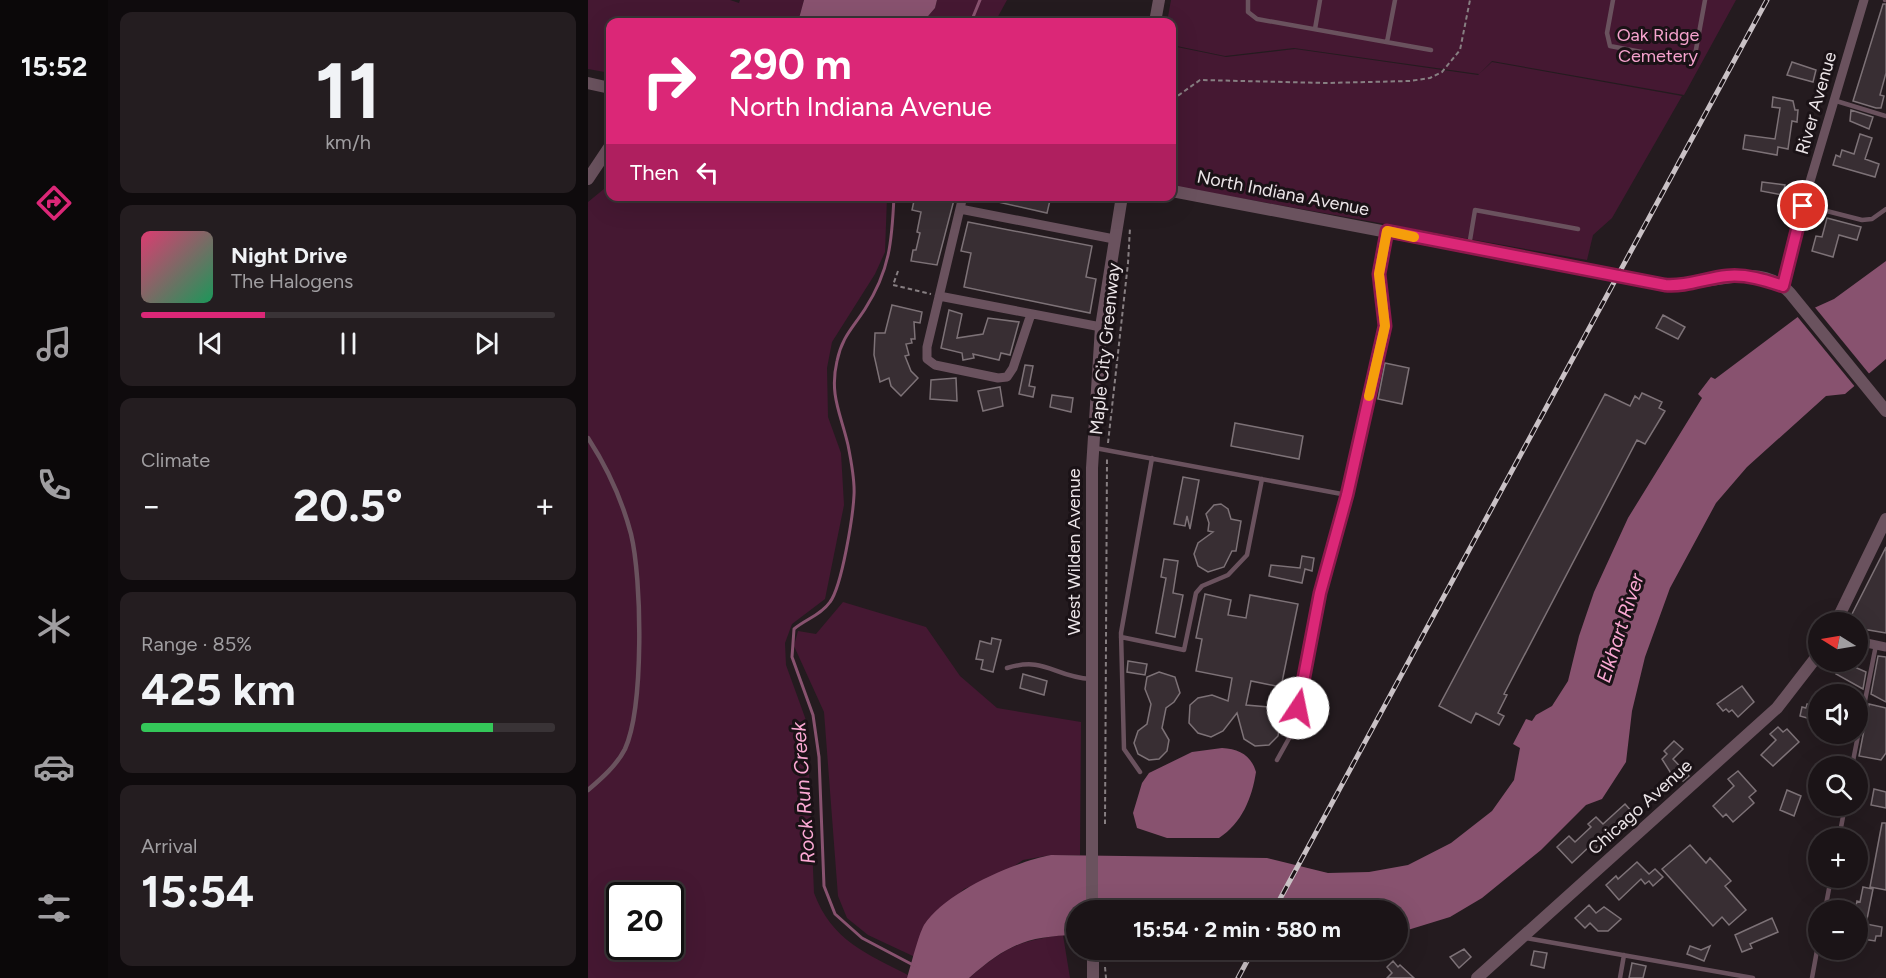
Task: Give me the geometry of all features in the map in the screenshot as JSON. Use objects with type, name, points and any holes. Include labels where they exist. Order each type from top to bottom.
[{"type":"street","points":[[1156,18],[1159,0]]},
{"type":"street","name":"River Avenue","points":[[1783,286],[1833,100],[1864,0]]},
{"type":"street","points":[[588,83],[606,87]]},
{"type":"street","points":[[588,179],[606,152]]},
{"type":"street","name":"North Indiana Avenue","points":[[1176,192],[1665,285],[1686,285],[1728,276],[1743,276],[1783,286]]},
{"type":"street","points":[[962,201],[939,296],[927,359],[935,365],[998,378],[1006,377],[1013,368],[1031,314]]},
{"type":"street","name":"West Wilden Avenue","points":[[1093,900],[1098,830],[1091,679],[1092,447],[1101,327],[1121,201]]},
{"type":"street","points":[[960,208],[1114,239]]},
{"type":"street","points":[[1783,286],[1803,307],[1886,411]]},
{"type":"street","points":[[939,296],[1101,327]]},
{"type":"street","points":[[1841,612],[1886,519]]},
{"type":"street","name":"Chicago Avenue","points":[[1477,978],[1777,708],[1808,668]]},
{"type":"street","points":[[1093,960],[1093,978]]},
{"type":"lane","points":[[1248,0],[1248,12],[1251,17],[1431,50]]},
{"type":"lane","points":[[1315,29],[1320,0]]},
{"type":"lane","points":[[1387,42],[1395,0]]},
{"type":"lane","points":[[1613,0],[1607,33],[1610,46],[1683,61],[1689,61],[1695,56],[1705,0]]},
{"type":"lane","points":[[1833,100],[1886,116]]},
{"type":"lane","points":[[1803,206],[1862,220],[1872,219],[1886,209]]},
{"type":"lane","points":[[1469,247],[1475,210],[1578,230]]},
{"type":"lane","points":[[1277,760],[1292,733],[1320,593],[1347,495],[1385,326],[1379,274],[1387,231]]},
{"type":"lane","points":[[588,438],[617,493],[631,536],[638,587],[636,711],[624,750],[602,778],[588,790]]},
{"type":"lane","points":[[1092,447],[1347,495]]},
{"type":"lane","points":[[1140,772],[1124,749],[1121,638],[1122,616],[1152,458]]},
{"type":"lane","points":[[1121,638],[1184,650],[1196,593],[1202,586],[1228,574],[1247,555],[1262,479]]},
{"type":"lane","points":[[1854,756],[1881,646]]},
{"type":"lane","points":[[1006,668],[1034,662],[1074,678],[1091,679]]},
{"type":"lane","points":[[1522,937],[1754,978]]},
{"type":"lane","points":[[1620,978],[1624,955]]},
{"type":"lane","points":[[1812,978],[1815,960]]},
{"type":"path","points":[[1176,97],[1200,80],[1326,83],[1410,81],[1430,78],[1442,72],[1460,50],[1470,0]]},
{"type":"path","name":"Maple City Greenway","points":[[1098,830],[1108,450],[1111,404],[1128,263],[1130,219]]},
{"type":"path","points":[[898,271],[893,285],[939,296]]},
{"type":"green space","points":[[588,0],[730,0],[739,3],[740,0],[804,0],[799,18],[606,18],[606,72],[588,69]]},
{"type":"green space","points":[[937,0],[1007,0],[997,18],[926,18],[935,8]]},
{"type":"green space","name":"Oak Ridge Cemetery","points":[[1171,0],[1736,0],[1684,95],[1492,61],[1479,74],[1294,48],[1225,56],[1176,46],[1176,18],[1168,18]]},
{"type":"green space","points":[[1176,47],[1226,57],[1295,49],[1478,75],[1492,62],[1682,96],[1612,218],[1593,235],[1587,260],[1176,187]]},
{"type":"green space","points":[[606,187],[606,201],[887,201],[885,252],[875,274],[832,342],[827,368],[828,417],[841,453],[844,505],[825,599],[792,624],[785,643],[786,665],[807,723],[814,893],[830,923],[841,934],[865,952],[908,975],[907,978],[588,978],[588,202]]},
{"type":"green space","points":[[843,602],[926,627],[960,676],[997,708],[1081,722],[1080,855],[1051,855],[1023,860],[1007,871],[964,889],[924,926],[915,957],[868,935],[847,918],[838,896],[824,712],[794,646],[798,631],[816,634]]},
{"type":"green space","points":[[1063,935],[1070,978],[969,978],[1002,953],[1034,940]]},
{"type":"water","points":[[804,0],[937,0],[935,8],[926,18],[799,18]]},
{"type":"water","name":"Elkhart River","points":[[1886,261],[1886,359],[1845,394],[1826,396],[1747,467],[1716,503],[1670,588],[1645,657],[1632,711],[1626,762],[1602,799],[1586,805],[1541,850],[1482,898],[1450,917],[1408,930],[1408,900],[1066,900],[1066,936],[1030,940],[1006,950],[969,978],[907,978],[924,925],[948,901],[982,880],[1018,864],[1051,855],[1267,858],[1328,873],[1369,872],[1408,865],[1451,843],[1492,811],[1514,780],[1520,748],[1513,744],[1526,719],[1532,721],[1536,715],[1552,706],[1568,681],[1579,636],[1594,592],[1628,518],[1702,398],[1698,394],[1711,377],[1715,379],[1803,313],[1834,299]]},
{"type":"water","points":[[1222,748],[1244,754],[1251,761],[1256,772],[1245,809],[1227,832],[1219,838],[1167,838],[1137,828],[1133,813],[1142,783],[1149,773],[1192,752]]},
{"type":"pier","points":[[1813,305],[1871,376],[1856,388],[1796,315]]},
{"type":"building","points":[[1883,4],[1886,4],[1886,73],[1880,95],[1884,96],[1881,108],[1876,108],[1853,101]]},
{"type":"building","points":[[1792,62],[1816,70],[1813,82],[1787,75]]},
{"type":"building","points":[[1773,97],[1793,101],[1795,110],[1798,110],[1797,122],[1792,121],[1788,149],[1778,147],[1777,155],[1743,149],[1745,135],[1775,139],[1780,108],[1772,107]]},
{"type":"building","points":[[1851,110],[1873,117],[1869,129],[1850,121]]},
{"type":"building","points":[[1860,134],[1872,138],[1865,159],[1879,164],[1875,177],[1833,165],[1836,155],[1840,157],[1842,150],[1854,154]]},
{"type":"building","points":[[1762,182],[1785,185],[1783,195],[1761,191]]},
{"type":"building","points":[[914,201],[954,201],[937,265],[911,261],[920,233],[917,232],[921,212],[912,210]]},
{"type":"building","points":[[993,201],[1050,201],[1047,213]]},
{"type":"building","points":[[1827,218],[1861,227],[1857,240],[1839,235],[1833,257],[1812,251],[1816,236],[1822,237]]},
{"type":"building","points":[[968,222],[1092,246],[1086,277],[1096,279],[1090,313],[964,287],[971,253],[961,251]]},
{"type":"building","points":[[892,305],[922,312],[920,323],[914,322],[915,339],[911,339],[912,343],[906,344],[909,355],[905,356],[911,371],[918,378],[901,396],[891,386],[889,378],[880,382],[874,355],[875,333],[885,333]]},
{"type":"building","points":[[949,310],[962,314],[957,338],[983,334],[988,318],[1019,322],[1010,355],[1001,353],[999,360],[973,354],[974,358],[963,360],[962,353],[941,348]]},
{"type":"building","points":[[1663,315],[1685,327],[1678,339],[1656,328]]},
{"type":"building","points":[[1385,363],[1409,368],[1402,404],[1378,399]]},
{"type":"building","points":[[1025,365],[1033,366],[1029,386],[1035,387],[1033,397],[1019,394]]},
{"type":"building","points":[[956,378],[957,401],[930,399],[931,380]]},
{"type":"building","points":[[1000,387],[1003,406],[983,411],[978,391]]},
{"type":"building","points":[[1642,393],[1662,402],[1659,408],[1665,411],[1645,444],[1637,440],[1504,694],[1507,695],[1498,713],[1504,716],[1499,725],[1476,713],[1471,723],[1439,706],[1605,394],[1630,406],[1635,396],[1639,399]]},
{"type":"building","points":[[1052,395],[1073,398],[1071,412],[1050,407]]},
{"type":"building","points":[[1235,423],[1303,436],[1299,459],[1231,446]]},
{"type":"building","points":[[1183,477],[1199,480],[1190,529],[1187,516],[1185,526],[1174,524]]},
{"type":"building","points":[[1221,504],[1228,509],[1231,519],[1241,521],[1236,551],[1232,551],[1224,567],[1208,572],[1198,566],[1194,554],[1198,543],[1213,532],[1208,531],[1209,523],[1206,514],[1214,505]]},
{"type":"building","points":[[1886,547],[1886,633],[1868,630],[1868,612],[1853,612]]},
{"type":"building","points":[[1302,556],[1314,558],[1312,571],[1305,569],[1302,583],[1269,576],[1271,565],[1300,568]]},
{"type":"building","points":[[1164,559],[1178,561],[1173,593],[1183,595],[1175,637],[1156,633],[1166,578],[1161,577]]},
{"type":"building","points":[[1205,594],[1231,600],[1228,615],[1246,618],[1250,595],[1298,604],[1281,687],[1251,681],[1246,705],[1269,707],[1280,723],[1278,736],[1269,745],[1255,746],[1244,739],[1237,713],[1223,731],[1211,737],[1198,733],[1189,723],[1190,705],[1198,698],[1212,695],[1228,701],[1232,678],[1196,671],[1202,639],[1196,638]]},
{"type":"building","points":[[992,638],[1001,640],[993,672],[981,669],[983,660],[976,659],[980,641],[991,644]]},
{"type":"building","points":[[1878,656],[1886,657],[1886,702],[1871,694]]},
{"type":"building","points":[[1128,661],[1147,664],[1145,675],[1127,672]]},
{"type":"building","points":[[1159,672],[1175,677],[1180,693],[1166,708],[1162,728],[1169,740],[1167,751],[1159,759],[1149,760],[1138,754],[1134,743],[1138,731],[1147,724],[1151,704],[1145,689],[1147,677]]},
{"type":"building","points":[[1837,672],[1866,672],[1864,684],[1854,684],[1836,674]]},
{"type":"building","points":[[1023,674],[1047,681],[1044,695],[1020,688]]},
{"type":"building","points":[[1742,686],[1754,702],[1738,717],[1732,710],[1723,711],[1717,704]]},
{"type":"building","points":[[1808,704],[1808,718],[1800,716],[1802,707],[1806,708]]},
{"type":"building","points":[[1869,704],[1886,708],[1886,753],[1881,760],[1859,756],[1861,744],[1868,744]]},
{"type":"building","points":[[1778,727],[1783,732],[1787,729],[1799,742],[1773,766],[1761,755],[1776,740],[1770,734]]},
{"type":"building","points":[[1674,741],[1683,749],[1673,759],[1689,776],[1683,781],[1675,773],[1672,775],[1662,759],[1667,754],[1664,751]]},
{"type":"building","points":[[1738,771],[1756,791],[1749,797],[1754,803],[1733,822],[1726,814],[1723,817],[1713,806],[1734,786],[1728,779]]},
{"type":"building","points":[[1874,789],[1886,792],[1886,808],[1871,805]]},
{"type":"building","points":[[1787,790],[1801,796],[1794,816],[1780,810]]},
{"type":"building","points":[[1625,804],[1632,812],[1595,849],[1591,845],[1572,863],[1557,847],[1569,836],[1575,842],[1591,827],[1588,824],[1596,817],[1603,824]]},
{"type":"building","points":[[1882,823],[1886,823],[1886,890],[1870,887]]},
{"type":"building","points":[[1690,845],[1706,863],[1710,858],[1731,881],[1725,886],[1746,910],[1729,925],[1722,917],[1713,926],[1662,869]]},
{"type":"building","points":[[1637,862],[1649,874],[1655,869],[1663,877],[1653,886],[1649,881],[1645,884],[1641,879],[1619,900],[1606,885],[1616,876],[1618,879]]},
{"type":"building","points":[[1863,888],[1873,889],[1868,914],[1868,900],[1860,900]]},
{"type":"building","points":[[1589,905],[1596,913],[1604,907],[1621,919],[1608,931],[1598,931],[1590,923],[1585,928],[1575,918]]},
{"type":"building","points":[[1772,918],[1778,932],[1750,944],[1752,948],[1742,952],[1735,935]]},
{"type":"building","points":[[1868,924],[1882,927],[1881,936],[1876,936],[1875,941],[1868,940]]},
{"type":"building","points":[[1690,946],[1701,950],[1710,946],[1704,961],[1687,954]]},
{"type":"building","points":[[1464,949],[1471,957],[1459,968],[1450,957]]},
{"type":"building","points":[[1534,951],[1547,953],[1544,968],[1531,965]]},
{"type":"building","points":[[1393,961],[1414,978],[1387,978],[1392,973],[1387,967]]},
{"type":"building","points":[[1632,963],[1646,966],[1643,978],[1629,978]]},
{"type":"waterway","name":"Rock Run Creek","points":[[973,18],[980,0]]},
{"type":"waterway","name":"Rock Run Creek","points":[[894,201],[891,241],[885,268],[873,295],[845,339],[839,353],[835,373],[835,394],[848,445],[854,483],[852,518],[843,567],[830,602],[794,629],[792,657],[813,715],[819,757],[824,886],[835,914],[862,938],[915,966]]},
{"type":"railway","points":[[1279,900],[1767,0]]},
{"type":"railway","points":[[1238,978],[1248,960]]},
{"type":"slow traffic","points":[[1369,396],[1385,326],[1379,274],[1387,231],[1414,237]]},
{"type":"route","points":[[1298,708],[1320,593],[1347,495],[1385,326],[1379,274],[1387,231],[1665,285],[1686,285],[1714,278],[1743,276],[1763,279],[1783,286],[1803,206]]}]
